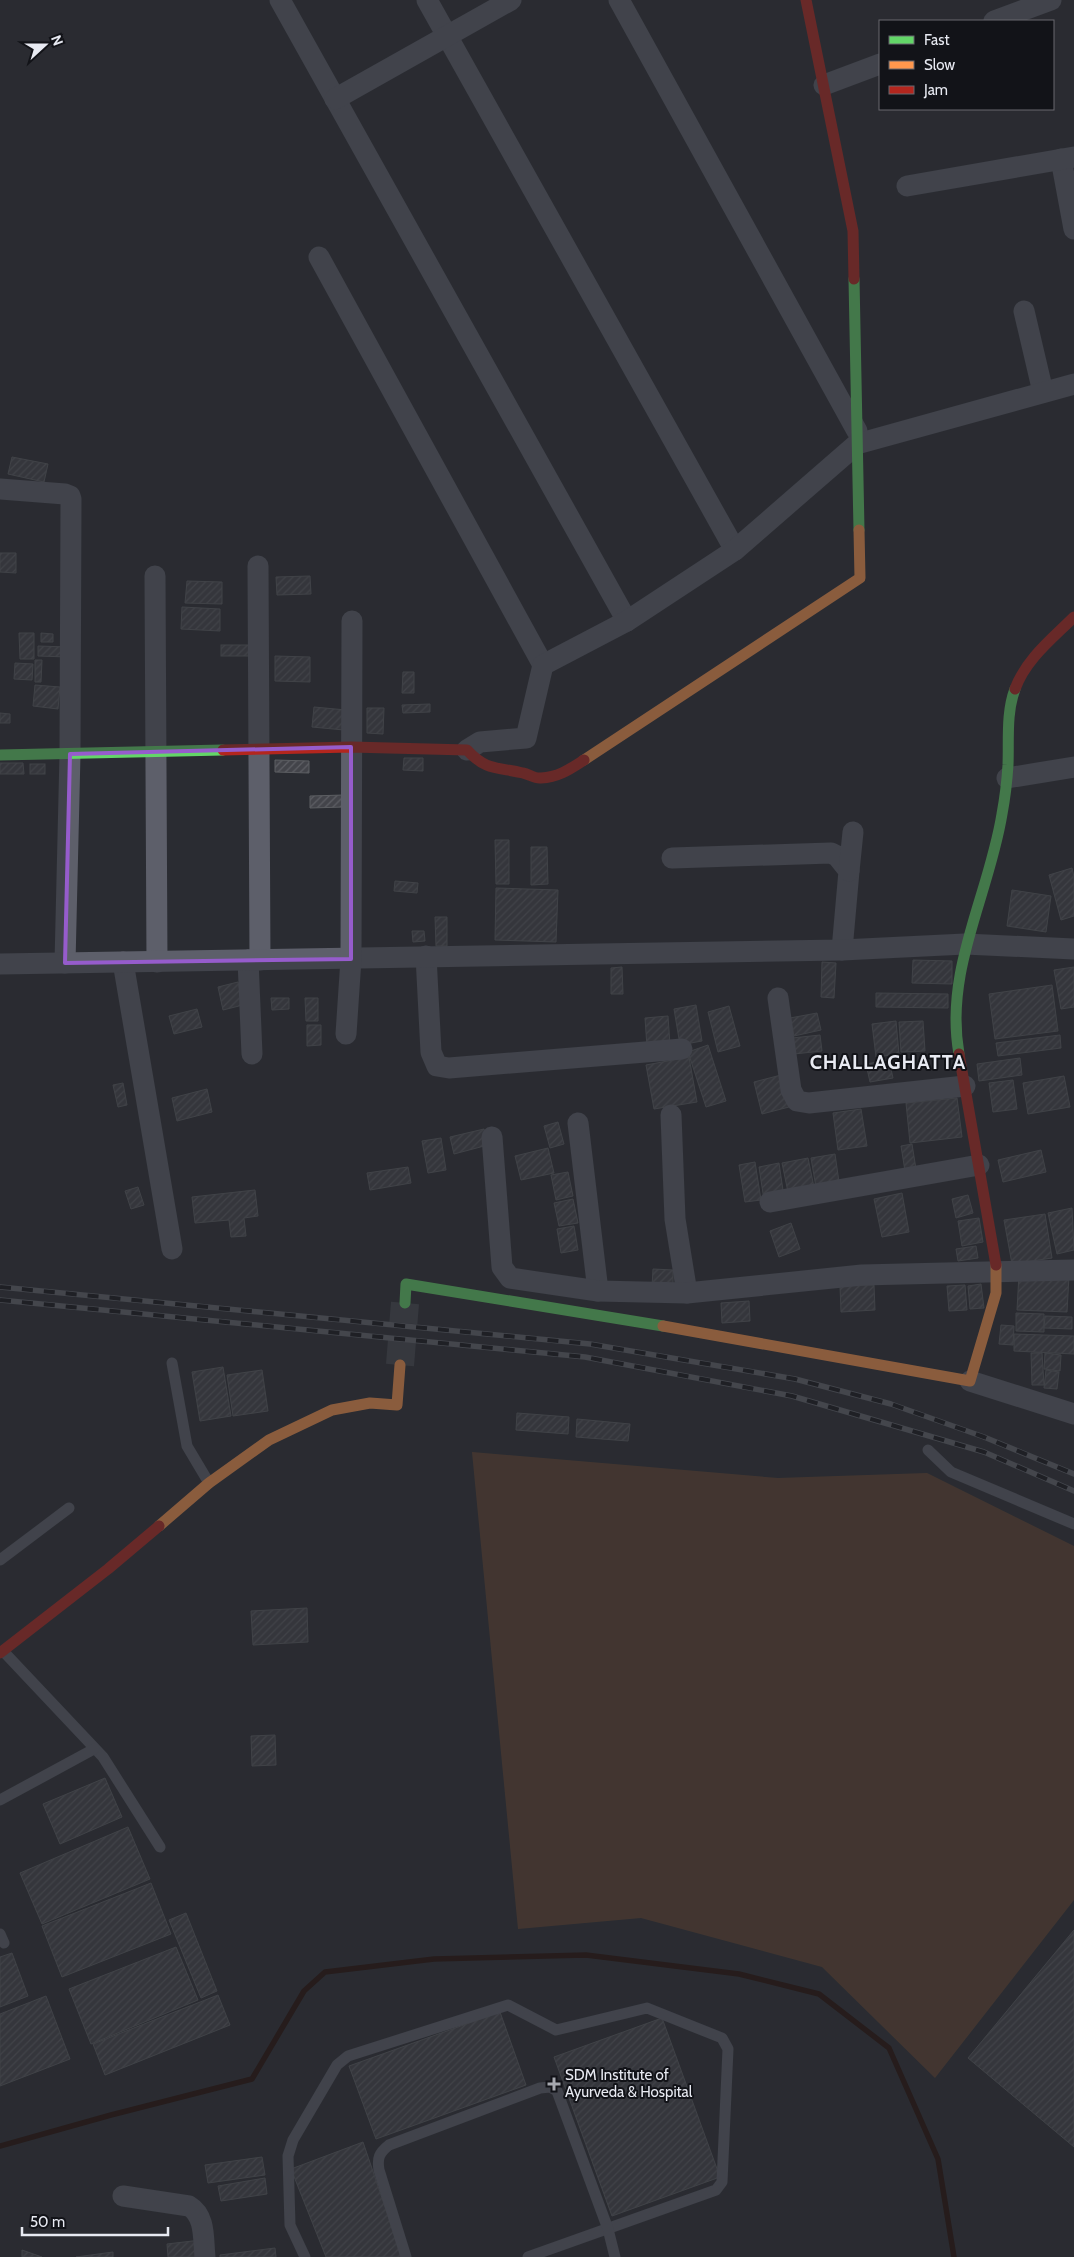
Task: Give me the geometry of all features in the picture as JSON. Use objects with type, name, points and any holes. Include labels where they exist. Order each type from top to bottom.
[{"type":"street","points":[[280,0],[627,621]]},
{"type":"street","points":[[427,0],[735,550]]},
{"type":"street","points":[[335,99],[511,0]]},
{"type":"street","points":[[467,750],[477,761],[488,767],[525,773],[538,779],[563,774],[860,578],[853,231],[806,0]]},
{"type":"street","points":[[997,20],[1051,0]]},
{"type":"street","points":[[627,2],[857,438]]},
{"type":"street","points":[[824,85],[879,64]]},
{"type":"street","points":[[907,186],[1067,158],[1074,229]]},
{"type":"street","points":[[319,257],[543,665],[526,738],[525,773]]},
{"type":"street","points":[[1024,310],[1043,392]]},
{"type":"street","points":[[543,665],[627,621],[735,550],[857,438],[1074,384]]},
{"type":"street","points":[[0,489],[70,496],[70,754],[65,963]]},
{"type":"street","points":[[252,1054],[259,749],[258,566]]},
{"type":"street","points":[[156,576],[157,962]]},
{"type":"street","points":[[970,1381],[996,1293],[997,1272],[954,1033],[954,998],[965,944],[992,860],[1008,778],[1011,708],[1016,684],[1034,659],[1074,617]]},
{"type":"street","points":[[346,1034],[351,958],[352,621]]},
{"type":"street","points":[[0,755],[352,747],[467,750],[480,742],[526,738]]},
{"type":"street","points":[[1008,778],[1074,767]]},
{"type":"street","points":[[842,950],[853,832]]},
{"type":"street","points":[[672,858],[831,853],[837,856],[849,871]]},
{"type":"street","points":[[0,964],[842,950],[965,944],[1074,948]]},
{"type":"street","points":[[426,956],[431,1052],[437,1066],[449,1068],[682,1049]]},
{"type":"street","points":[[123,962],[172,1249]]},
{"type":"street","points":[[778,998],[791,1090],[797,1101],[809,1103],[964,1086]]},
{"type":"street","points":[[671,1115],[675,1220],[687,1293]]},
{"type":"street","points":[[578,1123],[598,1291]]},
{"type":"street","points":[[492,1137],[502,1266],[510,1278],[598,1291],[687,1293],[862,1276],[1074,1270]]},
{"type":"street","points":[[770,1202],[979,1165]]},
{"type":"street","points":[[405,1302],[406,1284],[690,1330],[970,1381],[1074,1414]]},
{"type":"street","points":[[2,1652],[108,1569],[209,1483],[269,1440],[332,1410],[370,1403],[397,1405],[400,1365]]},
{"type":"street","points":[[123,2196],[189,2206],[196,2210],[201,2219],[205,2257]]},
{"type":"lane","points":[[172,1363],[186,1446],[209,1483]]},
{"type":"lane","points":[[928,1450],[951,1472],[1074,1524]]},
{"type":"lane","points":[[0,1560],[69,1508]]},
{"type":"lane","points":[[2,1652],[103,1757],[160,1847]]},
{"type":"lane","points":[[0,1800],[94,1749]]},
{"type":"lane","points":[[305,2257],[290,2225],[288,2156],[293,2140],[337,2066],[348,2056],[508,2005],[556,2030],[647,2008],[722,2038],[728,2049],[722,2182],[720,2186],[716,2190],[528,2257]]},
{"type":"lane","points":[[406,2257],[379,2170],[378,2159],[381,2151],[389,2145],[540,2088],[550,2087],[557,2091],[608,2229],[615,2257]]},
{"type":"highlighted area","points":[[351,747],[351,959],[65,963],[70,754]]},
{"type":"shaded area","points":[[472,1452],[778,1478],[927,1473],[1074,1546],[1074,1900],[935,2078],[822,1967],[641,1918],[518,1929]]},
{"type":"building","points":[[12,457],[48,464],[44,482],[8,474]]},
{"type":"building","points":[[0,553],[16,553],[16,573],[0,572]]},
{"type":"building","points":[[310,576],[311,594],[277,595],[276,577]]},
{"type":"building","points":[[187,581],[222,582],[222,604],[185,603]]},
{"type":"building","points":[[182,607],[220,609],[220,631],[181,629]]},
{"type":"building","points":[[19,633],[34,633],[34,659],[20,659]]},
{"type":"building","points":[[41,633],[53,634],[53,642],[41,642]]},
{"type":"building","points":[[221,645],[254,645],[254,656],[221,656]]},
{"type":"building","points":[[38,646],[68,647],[68,657],[38,656]]},
{"type":"building","points":[[275,656],[310,657],[310,682],[275,681]]},
{"type":"building","points":[[35,660],[42,660],[41,682],[35,682]]},
{"type":"building","points":[[15,663],[33,664],[32,680],[14,679]]},
{"type":"building","points":[[403,672],[414,672],[414,693],[402,693]]},
{"type":"building","points":[[35,685],[60,687],[58,709],[33,706]]},
{"type":"building","points":[[430,704],[430,712],[403,713],[402,705]]},
{"type":"building","points":[[314,707],[346,710],[344,730],[312,727]]},
{"type":"building","points":[[367,708],[384,708],[383,734],[367,733]]},
{"type":"building","points":[[0,713],[10,714],[10,723],[0,723]]},
{"type":"building","points":[[404,758],[423,758],[423,771],[403,770]]},
{"type":"building","points":[[275,760],[309,761],[309,773],[275,772]]},
{"type":"building","points":[[0,763],[23,763],[24,774],[0,774]]},
{"type":"building","points":[[30,764],[45,764],[45,774],[30,774]]},
{"type":"building","points":[[344,795],[344,807],[310,808],[310,796]]},
{"type":"building","points":[[495,840],[509,840],[509,884],[496,884]]},
{"type":"building","points":[[531,847],[547,847],[548,884],[531,885]]},
{"type":"building","points":[[1072,868],[1074,877],[1074,916],[1061,920],[1049,875]]},
{"type":"building","points":[[395,881],[418,883],[417,893],[394,891]]},
{"type":"building","points":[[496,888],[558,890],[556,942],[495,940]]},
{"type":"building","points":[[1012,890],[1051,896],[1046,932],[1007,926]]},
{"type":"building","points":[[435,917],[447,917],[447,946],[436,946]]},
{"type":"building","points":[[412,931],[424,931],[425,941],[413,942]]},
{"type":"building","points":[[913,960],[952,961],[952,984],[912,983]]},
{"type":"building","points":[[822,962],[836,963],[834,998],[821,997]]},
{"type":"building","points":[[622,967],[623,994],[611,994],[611,968]]},
{"type":"building","points":[[1074,967],[1074,1007],[1061,1009],[1054,970]]},
{"type":"building","points":[[238,982],[243,1005],[223,1010],[218,987]]},
{"type":"building","points":[[1052,985],[1058,1031],[995,1039],[989,994]]},
{"type":"building","points":[[876,993],[948,994],[948,1008],[876,1007]]},
{"type":"building","points":[[271,998],[289,998],[289,1009],[272,1010]]},
{"type":"building","points":[[305,998],[318,998],[318,1021],[306,1021]]},
{"type":"building","points":[[696,1005],[702,1041],[680,1045],[674,1009]]},
{"type":"building","points":[[729,1006],[740,1046],[718,1052],[708,1012]]},
{"type":"building","points":[[197,1009],[202,1027],[174,1034],[169,1016]]},
{"type":"building","points":[[817,1013],[821,1030],[794,1036],[790,1018]]},
{"type":"building","points":[[668,1016],[670,1045],[647,1047],[645,1018]]},
{"type":"building","points":[[896,1021],[899,1054],[876,1057],[872,1024]]},
{"type":"building","points":[[923,1021],[925,1051],[901,1052],[899,1022]]},
{"type":"building","points":[[307,1025],[321,1025],[321,1045],[307,1046]]},
{"type":"building","points":[[820,1035],[822,1051],[794,1054],[792,1038]]},
{"type":"building","points":[[1060,1035],[1061,1048],[998,1056],[996,1043]]},
{"type":"building","points":[[708,1045],[726,1101],[706,1107],[688,1052]]},
{"type":"building","points":[[689,1057],[697,1102],[654,1109],[646,1065]]},
{"type":"building","points":[[1020,1058],[1022,1075],[979,1081],[977,1064]]},
{"type":"building","points":[[889,1060],[893,1078],[870,1082],[866,1064]]},
{"type":"building","points":[[781,1075],[789,1107],[762,1114],[754,1082]]},
{"type":"building","points":[[1064,1076],[1070,1107],[1028,1114],[1023,1083]]},
{"type":"building","points":[[1013,1080],[1017,1109],[993,1112],[989,1083]]},
{"type":"building","points":[[123,1083],[127,1105],[118,1107],[113,1085]]},
{"type":"building","points":[[207,1089],[212,1112],[177,1121],[172,1098]]},
{"type":"building","points":[[957,1098],[962,1137],[910,1143],[906,1103]]},
{"type":"building","points":[[861,1109],[867,1146],[838,1150],[833,1113]]},
{"type":"building","points":[[558,1122],[564,1144],[550,1148],[544,1126]]},
{"type":"building","points":[[484,1129],[488,1145],[454,1154],[450,1137]]},
{"type":"building","points":[[441,1138],[446,1170],[428,1173],[422,1141]]},
{"type":"building","points":[[912,1144],[916,1169],[905,1171],[901,1146]]},
{"type":"building","points":[[548,1148],[554,1173],[521,1180],[515,1156]]},
{"type":"building","points":[[1041,1150],[1046,1172],[1003,1182],[998,1160]]},
{"type":"building","points":[[835,1154],[840,1189],[817,1193],[811,1158]]},
{"type":"building","points":[[808,1158],[815,1192],[789,1197],[782,1163]]},
{"type":"building","points":[[755,1162],[761,1200],[745,1202],[739,1165]]},
{"type":"building","points":[[779,1163],[784,1197],[764,1200],[759,1167]]},
{"type":"building","points":[[408,1167],[411,1183],[370,1190],[367,1173]]},
{"type":"building","points":[[568,1172],[573,1196],[556,1200],[551,1175]]},
{"type":"building","points":[[138,1187],[144,1205],[131,1209],[125,1191]]},
{"type":"building","points":[[255,1190],[258,1216],[244,1218],[246,1236],[231,1237],[229,1220],[195,1223],[192,1197]]},
{"type":"building","points":[[902,1193],[909,1232],[882,1237],[874,1199]]},
{"type":"building","points":[[968,1195],[973,1213],[956,1218],[952,1199]]},
{"type":"building","points":[[573,1199],[578,1223],[559,1226],[554,1203]]},
{"type":"building","points":[[1072,1208],[1074,1250],[1057,1254],[1048,1213]]},
{"type":"building","points":[[1045,1214],[1052,1258],[1012,1264],[1004,1220]]},
{"type":"building","points":[[979,1218],[983,1242],[962,1246],[958,1221]]},
{"type":"building","points":[[791,1223],[800,1249],[779,1257],[770,1231]]},
{"type":"building","points":[[574,1226],[578,1250],[561,1253],[557,1229]]},
{"type":"building","points":[[976,1246],[978,1258],[958,1261],[956,1249]]},
{"type":"building","points":[[653,1269],[673,1270],[673,1287],[652,1287]]},
{"type":"building","points":[[1019,1274],[1069,1276],[1067,1312],[1017,1310]]},
{"type":"building","points":[[981,1284],[984,1308],[970,1309],[968,1286]]},
{"type":"building","points":[[874,1285],[875,1310],[841,1312],[840,1286]]},
{"type":"building","points":[[965,1285],[967,1310],[949,1311],[947,1286]]},
{"type":"building","points":[[749,1301],[750,1321],[722,1323],[721,1303]]},
{"type":"building","points":[[1016,1313],[1044,1314],[1044,1332],[1016,1331]]},
{"type":"building","points":[[1045,1316],[1072,1317],[1072,1329],[1044,1328]]},
{"type":"building","points":[[1001,1325],[1014,1326],[1013,1345],[999,1344]]},
{"type":"building","points":[[1014,1334],[1074,1336],[1074,1354],[1014,1351]]},
{"type":"building","points":[[1031,1353],[1042,1353],[1044,1385],[1032,1385]]},
{"type":"building","points":[[1045,1353],[1061,1355],[1060,1371],[1044,1369]]},
{"type":"building","points":[[223,1367],[231,1416],[200,1421],[192,1372]]},
{"type":"building","points":[[262,1370],[268,1411],[233,1416],[227,1375]]},
{"type":"building","points":[[1046,1370],[1059,1372],[1057,1389],[1044,1388]]},
{"type":"building","points":[[517,1413],[569,1417],[568,1434],[516,1430]]},
{"type":"building","points":[[577,1419],[630,1424],[628,1441],[576,1437]]},
{"type":"building","points":[[307,1608],[308,1642],[253,1645],[251,1611]]},
{"type":"building","points":[[275,1735],[276,1765],[252,1766],[251,1736]]},
{"type":"building","points":[[105,1778],[122,1817],[60,1844],[43,1804]]},
{"type":"building","points":[[128,1827],[150,1879],[42,1924],[20,1873]]},
{"type":"building","points":[[151,1883],[171,1934],[62,1977],[42,1926]]},
{"type":"building","points":[[186,1913],[217,1991],[201,1998],[169,1920]]},
{"type":"building","points":[[1074,1930],[1074,2147],[968,2058]]},
{"type":"building","points":[[176,1947],[198,2000],[91,2044],[69,1989]]},
{"type":"building","points":[[12,1953],[28,1996],[0,2007],[0,1957]]},
{"type":"building","points":[[218,1995],[230,2025],[105,2075],[93,2044]]},
{"type":"building","points":[[46,1996],[70,2059],[0,2086],[0,2014]]},
{"type":"building","points":[[500,2012],[526,2085],[376,2139],[349,2066]]},
{"type":"building","points":[[662,2018],[720,2177],[612,2216],[554,2057]]},
{"type":"building","points":[[363,2142],[402,2257],[326,2257],[291,2169]]},
{"type":"building","points":[[262,2157],[265,2175],[208,2183],[205,2165]]},
{"type":"building","points":[[265,2178],[267,2194],[221,2201],[218,2186]]},
{"type":"building","points":[[201,2240],[203,2257],[168,2257],[167,2244]]},
{"type":"building","points":[[275,2248],[276,2257],[220,2257],[220,2255]]},
{"type":"building","points":[[22,2250],[42,2257],[22,2257]]},
{"type":"building","points":[[113,2252],[113,2257],[76,2257]]},
{"type":"waterway","points":[[0,2146],[252,2079],[304,1991],[325,1972],[434,1959],[586,1955],[739,1974],[819,1994],[889,2048],[938,2159],[954,2257]]},
{"type":"tunnel","points":[[400,1365],[405,1303]]},
{"type":"railway","points":[[0,1287],[590,1344],[795,1379],[891,1404],[984,1437],[1074,1474]]},
{"type":"railway","points":[[0,1300],[585,1357],[792,1396],[984,1452],[1074,1491]]},
{"type":"traffic: fast","points":[[854,279],[859,530]]},
{"type":"traffic: fast","points":[[959,1054],[956,1023],[958,992],[970,933],[988,874],[1002,814],[1008,771],[1010,707],[1015,689]]},
{"type":"traffic: fast","points":[[0,755],[223,750]]},
{"type":"traffic: fast","points":[[405,1303],[406,1284],[663,1326]]},
{"type":"traffic: slow","points":[[584,760],[860,578],[859,530]]},
{"type":"traffic: slow","points":[[663,1326],[970,1381],[996,1293],[996,1265]]},
{"type":"traffic: slow","points":[[159,1526],[209,1483],[269,1440],[332,1410],[370,1403],[397,1405],[400,1365]]},
{"type":"traffic: jam","points":[[806,0],[853,231],[854,279]]},
{"type":"traffic: jam","points":[[1015,689],[1033,659],[1074,617]]},
{"type":"traffic: jam","points":[[223,750],[351,747],[467,750],[486,765],[539,778],[559,774],[584,760]]},
{"type":"traffic: jam","points":[[959,1054],[996,1265]]},
{"type":"traffic: jam","points":[[0,1653],[108,1569],[159,1526]]},
{"type":"place","name":"SDM Institute of Ayurveda & Hospital","points":[[554,2084]]},
{"type":"district","name":"CHALLAGHATTA","points":[[888,1062]]}]
